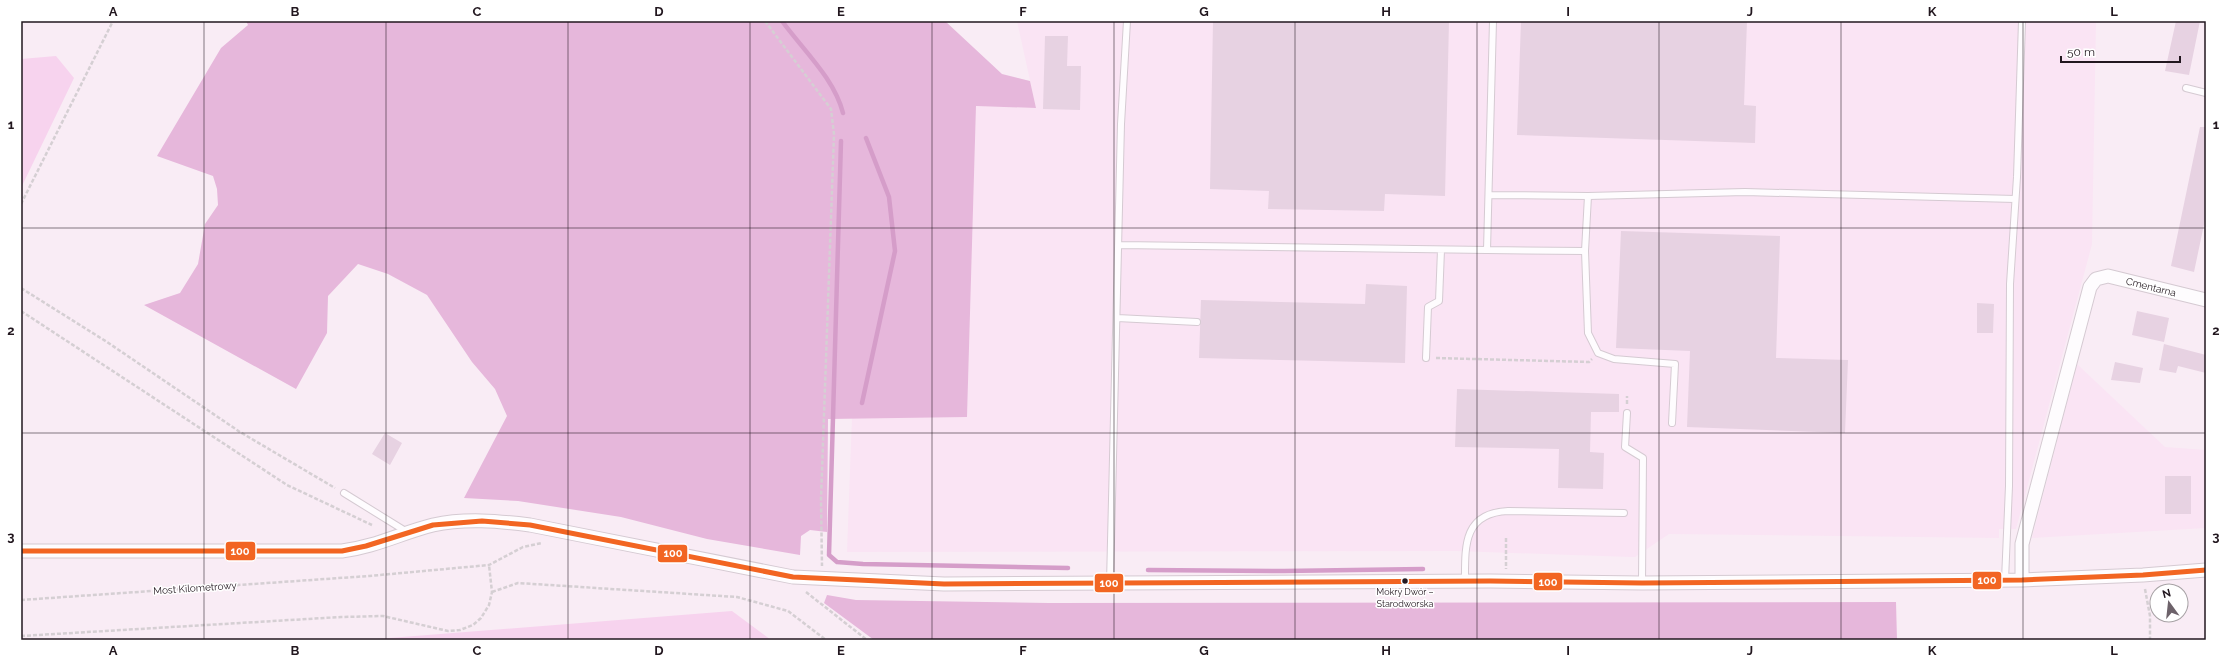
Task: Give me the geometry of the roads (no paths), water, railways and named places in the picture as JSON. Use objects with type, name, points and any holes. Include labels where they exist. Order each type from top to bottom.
[{"type":"street","name":"Cmentarna","points":[[2022,580],[2022,544],[2058,417],[2090,287],[2096,279],[2108,276],[2206,300]]},
{"type":"street","points":[[21,551],[342,552],[365,548],[434,525],[458,521],[487,521],[556,530],[793,577],[944,584],[1465,582],[1642,583],[2022,580],[2143,576],[2206,570]]},
{"type":"lane","points":[[1110,584],[1121,124],[1127,21]]},
{"type":"lane","points":[[1487,250],[1493,21]]},
{"type":"lane","points":[[2005,580],[2009,486],[2010,284],[2022,21]]},
{"type":"lane","points":[[2186,88],[2206,93]]},
{"type":"lane","points":[[1489,196],[1588,196],[1745,192],[2015,199]]},
{"type":"lane","points":[[1588,196],[1585,251],[1588,333],[1598,353],[1614,359],[1675,364],[1672,423]]},
{"type":"lane","points":[[1119,245],[1585,251]]},
{"type":"lane","points":[[1426,358],[1428,307],[1439,301],[1441,250]]},
{"type":"lane","points":[[1117,318],[1197,322]]},
{"type":"lane","points":[[1627,413],[1625,448],[1643,458],[1642,583]]},
{"type":"lane","points":[[344,493],[408,533]]},
{"type":"lane","points":[[1465,582],[1466,542],[1469,532],[1483,517],[1495,512],[1508,511],[1624,513]]},
{"type":"waterway","points":[[782,21],[833,88],[843,113]]},
{"type":"waterway","points":[[862,403],[895,251],[889,197],[866,138]]},
{"type":"waterway","points":[[841,141],[829,555],[837,562],[863,564],[1068,568]]},
{"type":"waterway","points":[[1148,570],[1284,571],[1423,569]]},
{"type":"place","name":"Mokry Dwór – Starodworska","points":[[1405,581]]}]
